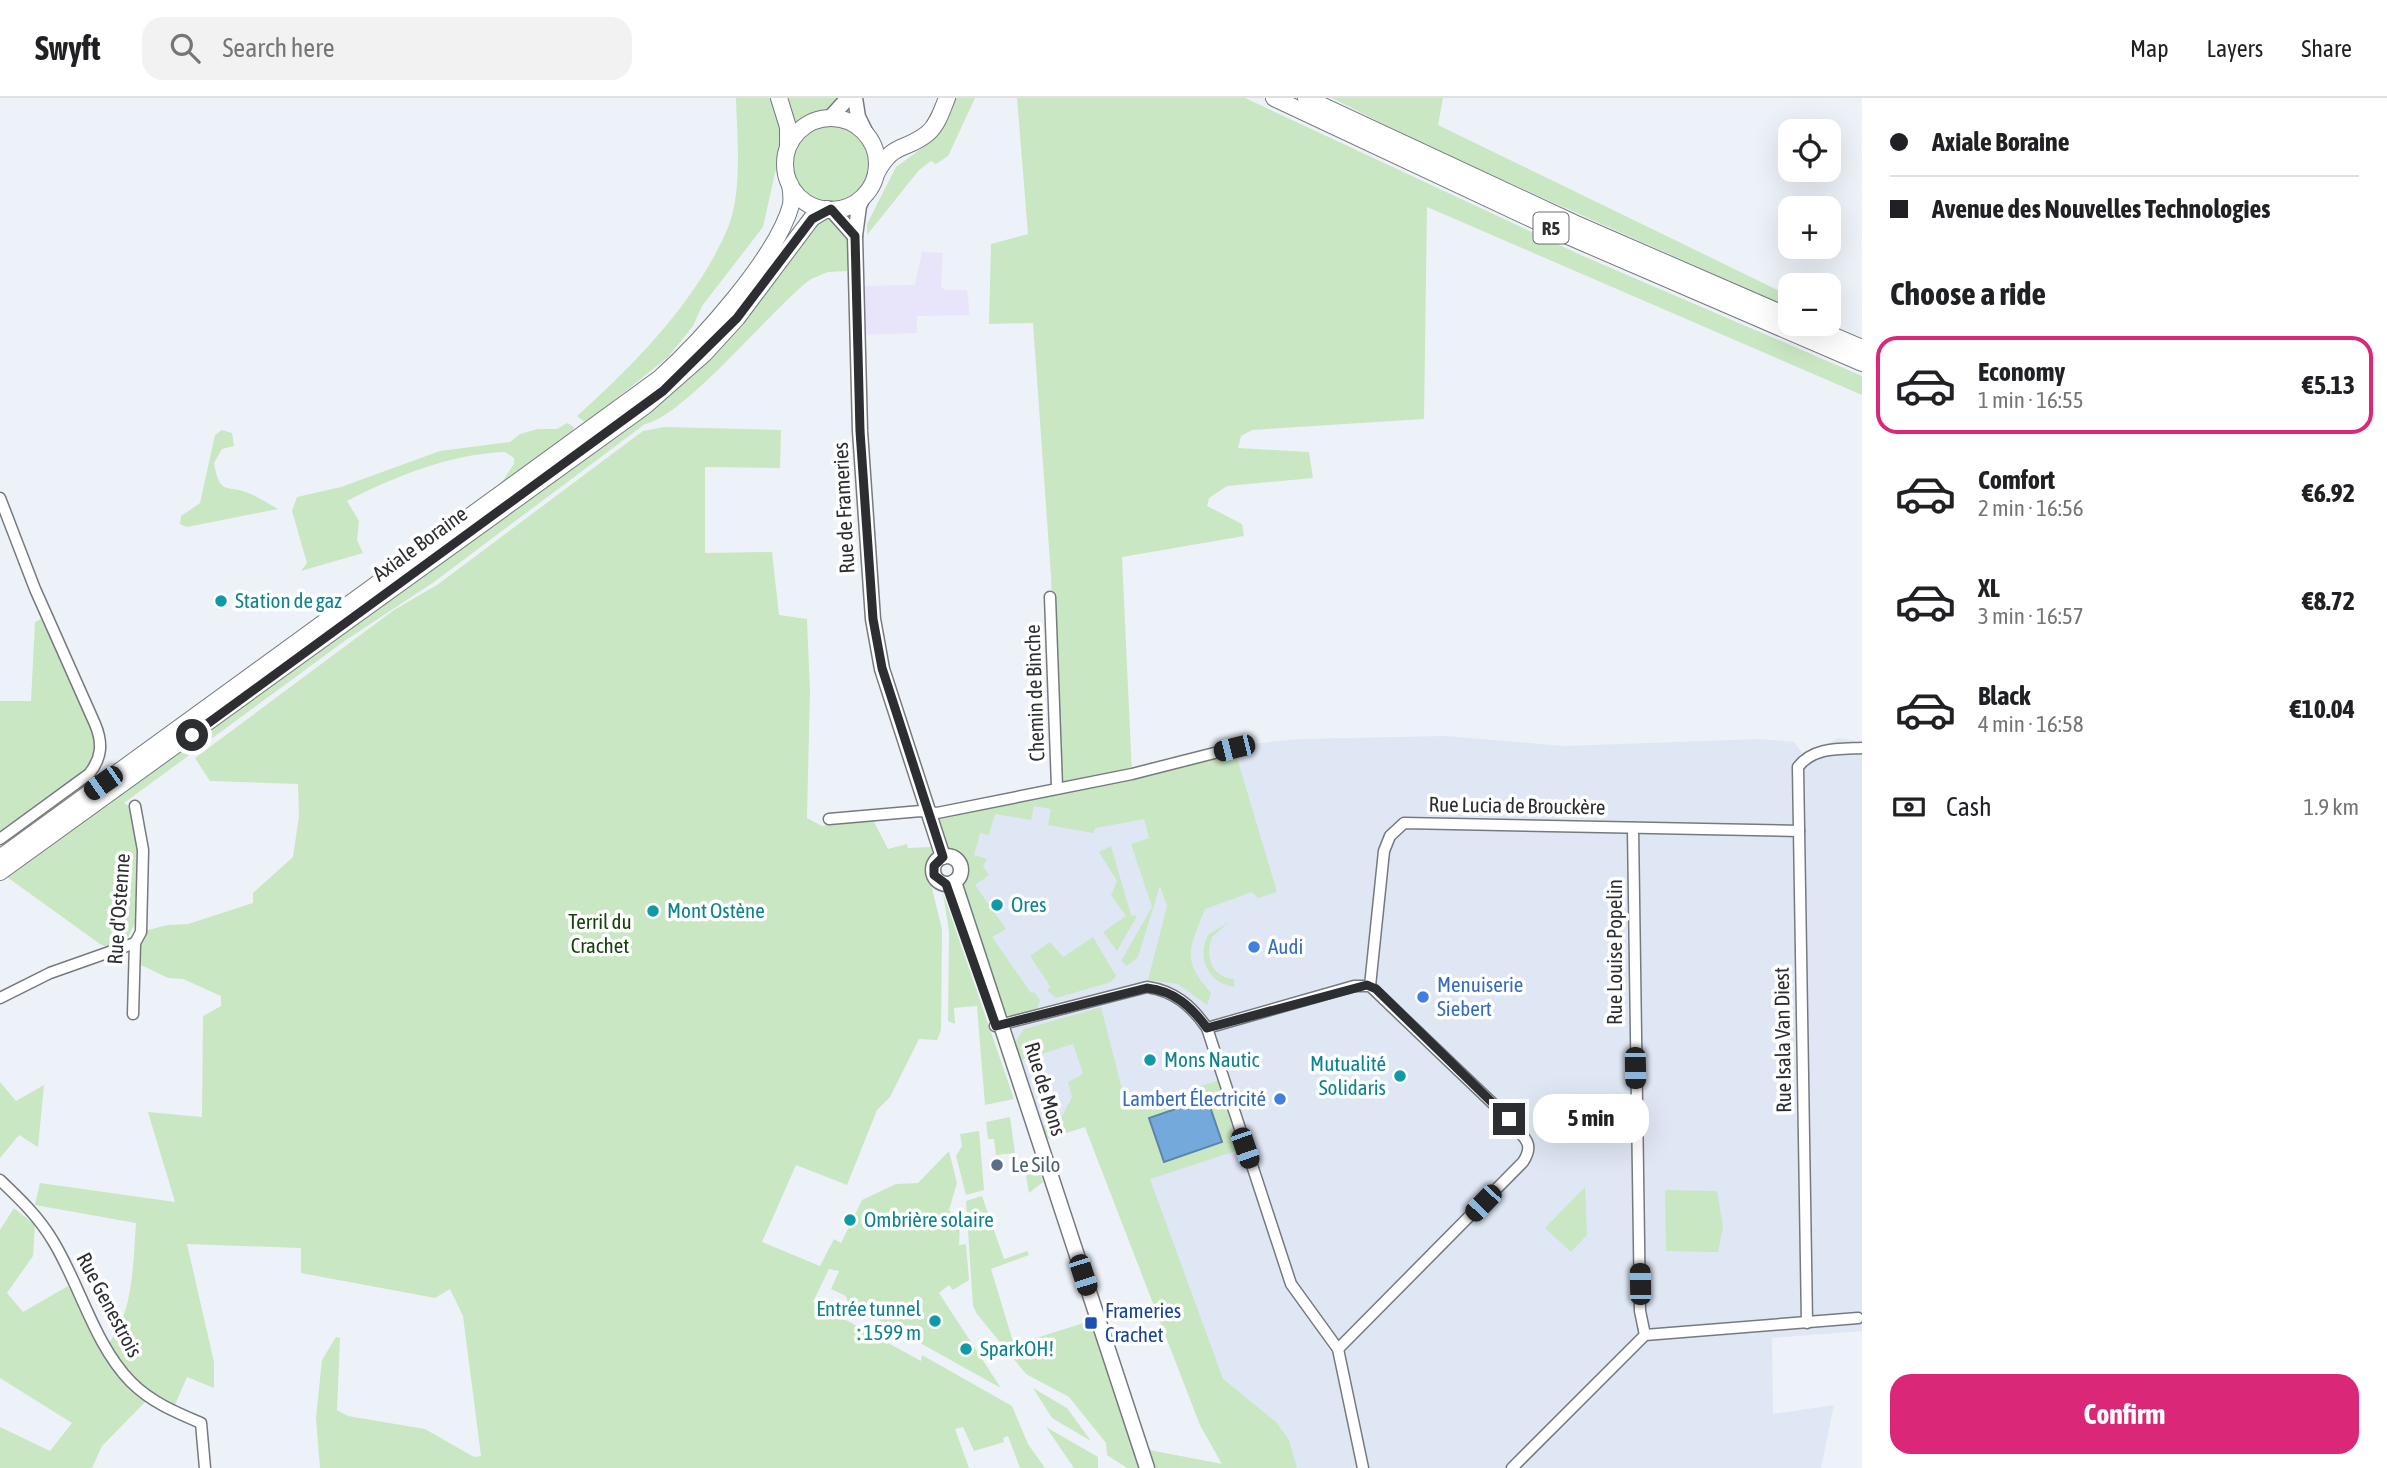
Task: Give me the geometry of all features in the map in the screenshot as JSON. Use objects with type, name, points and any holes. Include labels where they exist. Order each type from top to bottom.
[{"type":"highway","points":[[779,98],[788,127],[785,165],[790,184],[801,199],[829,209],[849,205],[864,195],[893,149],[928,133],[935,125],[947,98]]},
{"type":"highway","name":"R5","points":[[1273,98],[1570,237],[1862,363]]},
{"type":"highway","name":"R5","points":[[1309,99],[1574,223],[1778,312]]},
{"type":"highway","points":[[788,147],[805,126],[830,118],[854,124],[867,135],[876,155],[875,176]]},
{"type":"highway","name":"Axiale Boraine","points":[[0,872],[9,850],[620,410],[660,378],[712,326],[760,262],[791,204],[790,184]]},
{"type":"highway","name":"Axiale Boraine","points":[[9,850],[645,406],[712,345],[756,295],[812,219],[829,209]]},
{"type":"highway","points":[[1834,336],[1862,348]]},
{"type":"main road","points":[[830,118],[848,98]]},
{"type":"main road","points":[[855,98],[858,117],[867,135]]},
{"type":"main road","name":"Rue de Frameries","points":[[864,195],[859,206],[855,236],[860,431],[873,619],[882,668],[929,811]]},
{"type":"main road","points":[[829,209],[855,236]]},
{"type":"main road","points":[[929,811],[943,857]]},
{"type":"main road","points":[[943,857],[950,857],[959,863],[961,872],[950,883],[937,880],[933,871],[936,861],[943,857]]},
{"type":"main road","name":"Rue de Mons","points":[[950,883],[1147,1468]]},
{"type":"street","points":[[0,498],[35,589],[96,723],[101,745],[96,766],[89,774],[9,850]]},
{"type":"street","name":"Chemin de Binche","points":[[1050,597],[1057,787]]},
{"type":"street","name":"Chemin de Binche","points":[[829,819],[929,811],[937,813],[1132,774],[1234,748]]},
{"type":"street","name":"Rue Isala Van Diest","points":[[1807,1323],[1798,766],[1805,757],[1826,750],[1862,748]]},
{"type":"street","name":"Rue d'Ostenne","points":[[133,1014],[135,943],[141,932],[143,850],[135,806]]},
{"type":"street","name":"Rue Lucia de Brouckère","points":[[1370,986],[1384,851],[1391,836],[1405,823],[1799,831]]},
{"type":"street","name":"Rue Louise Popelin","points":[[1633,828],[1640,1297],[1644,1331]]},
{"type":"street","points":[[0,998],[50,973],[135,943]]},
{"type":"street","points":[[1207,1028],[1354,986],[1370,986],[1525,1136],[1530,1149],[1523,1162],[1338,1349]]},
{"type":"street","points":[[999,1025],[1147,988],[1164,990],[1177,996],[1207,1028],[1291,1284],[1338,1349],[1363,1468]]},
{"type":"street","name":"Rue Genestrois","points":[[0,1180],[40,1221],[53,1239],[110,1353],[130,1381],[153,1401],[201,1423],[205,1468]]},
{"type":"street","points":[[1512,1468],[1644,1331],[1858,1318]]},
{"type":"shaded area","points":[[922,252],[943,253],[941,286],[944,290],[967,290],[970,315],[917,316],[917,333],[857,335],[856,286],[915,285]]},
{"type":"shaded area","points":[[1447,736],[1564,746],[1760,739],[1794,742],[1805,757],[1838,738],[1862,742],[1862,1331],[1772,1338],[1773,1414],[1834,1405],[1821,1468],[1156,1468],[1149,1450],[1222,1464],[1200,1425],[1085,1127],[1044,1140],[961,884],[964,865],[938,819],[1253,744],[1298,739]]},
{"type":"green space","points":[[736,98],[773,98],[782,126],[781,146],[763,227],[702,306],[693,326],[668,357],[586,423],[577,416],[620,376],[662,331],[698,282],[727,230],[737,183]]},
{"type":"green space","points":[[784,98],[844,98],[794,130]]},
{"type":"green space","points":[[953,98],[975,98],[948,156],[936,164],[931,161],[919,170],[867,235],[867,224],[896,167],[925,146],[943,121]]},
{"type":"green space","points":[[1017,98],[1245,98],[1583,256],[1862,376],[1862,395],[1427,207],[1424,419],[1252,430],[1241,436],[1238,448],[1309,452],[1313,478],[1227,486],[1209,498],[1207,506],[1242,524],[1244,536],[1122,557],[1132,774],[1057,787],[1051,576],[1033,323],[989,324],[991,244],[1028,234]]},
{"type":"green space","points":[[1332,98],[1443,98],[1438,125],[1778,290],[1778,303],[1431,148]]},
{"type":"green space","points":[[831,124],[846,127],[859,135],[867,148],[870,163],[867,178],[859,191],[846,199],[831,202],[816,199],[803,191],[795,178],[792,163],[795,148],[803,135],[816,127]]},
{"type":"green space","points":[[830,216],[844,224],[850,245],[847,271],[828,272],[811,279],[682,402],[662,417],[645,424],[434,582],[346,640],[124,803],[131,807],[139,827],[137,919],[126,941],[107,947],[100,944],[0,872],[627,420],[816,222]]},
{"type":"green space","points":[[567,423],[574,427],[571,435],[497,489],[514,464],[514,458],[505,452],[464,457],[424,468],[347,501],[359,521],[357,540],[363,553],[301,571],[307,563],[292,511],[297,497],[341,487],[440,451],[510,442],[520,434],[538,429],[557,429]]},
{"type":"green space","name":"Terril du Crachet","points":[[664,427],[781,430],[780,468],[705,467],[705,553],[772,552],[779,615],[807,619],[810,691],[807,818],[822,826],[873,820],[888,849],[907,844],[908,848],[931,847],[934,858],[929,876],[942,929],[941,1030],[937,1040],[919,1039],[890,1097],[877,1110],[847,1185],[796,1165],[762,1242],[820,1266],[834,1239],[841,1243],[862,1200],[896,1184],[918,1183],[949,1151],[957,1183],[949,1210],[960,1224],[959,1245],[966,1244],[969,1280],[953,1290],[949,1285],[939,1293],[1001,1388],[848,1303],[846,1296],[831,1289],[839,1271],[829,1269],[813,1302],[921,1361],[922,1355],[1012,1406],[1028,1444],[1045,1468],[1020,1468],[1008,1436],[1003,1438],[1004,1442],[974,1451],[963,1427],[955,1429],[969,1468],[320,1468],[316,1418],[322,1360],[336,1337],[340,1338],[337,1410],[348,1416],[425,1429],[474,1457],[481,1456],[463,1316],[450,1289],[435,1298],[301,1273],[301,1248],[187,1244],[214,1362],[214,1388],[187,1377],[175,1405],[154,1393],[102,1446],[92,1468],[0,1468],[0,1427],[50,1451],[72,1423],[0,1378],[0,1230],[14,1208],[35,1225],[33,1256],[7,1293],[23,1312],[68,1286],[103,1349],[121,1323],[126,1307],[136,1223],[35,1205],[40,1183],[175,1202],[148,1112],[202,1117],[203,1016],[221,1006],[221,996],[183,979],[168,978],[135,962],[141,932],[167,925],[188,924],[253,903],[253,893],[293,857],[299,816],[298,784],[210,781],[195,758],[394,610],[437,585],[643,431]]},
{"type":"green space","points":[[222,430],[232,433],[234,446],[222,449],[214,463],[219,481],[225,487],[252,494],[278,509],[187,527],[180,524],[181,516],[200,503],[215,435]]},
{"type":"green space","points":[[45,617],[71,675],[69,679],[96,732],[96,752],[76,779],[0,832],[0,701],[31,701],[35,622]]},
{"type":"green space","points":[[1235,751],[1277,892],[1258,898],[1252,892],[1205,909],[1191,952],[1195,971],[1211,993],[1207,1005],[1178,984],[1148,980],[1167,906],[1160,886],[1138,957],[1127,966],[1121,961],[1152,907],[1131,844],[1149,838],[1144,819],[1096,828],[1093,833],[1048,825],[1051,809],[1034,806],[1031,820],[995,814],[989,835],[980,833],[974,855],[987,859],[983,866],[989,875],[975,885],[1006,929],[992,937],[1031,993],[1034,992],[1040,1000],[1037,1009],[1024,1014],[1011,1015],[1003,1012],[961,884],[964,865],[947,846],[939,817]]},
{"type":"green space","points":[[1111,846],[1131,915],[1137,916],[1117,951],[1103,932],[1126,916],[1111,895],[1117,881],[1099,852]]},
{"type":"green space","points":[[943,893],[1014,1099],[985,1105],[977,1006],[954,1008],[955,1024],[948,1021],[949,932]]},
{"type":"green space","points":[[1229,922],[1212,937],[1209,951],[1215,970],[1234,979],[1234,987],[1225,985],[1212,975],[1204,961],[1203,952],[1208,935]]},
{"type":"green space","points":[[1093,937],[1116,976],[1111,982],[1056,998],[1047,990],[1050,988],[1048,983],[1030,956],[1050,942],[1063,957]]},
{"type":"green space","points":[[1101,1007],[1127,1109],[1223,1079],[1245,1148],[1150,1179],[1223,1379],[1276,1422],[1289,1440],[1297,1468],[1156,1468],[1149,1450],[1222,1464],[1200,1425],[1085,1127],[1044,1140],[1040,1127],[1061,1118],[1072,1097],[1068,1082],[1083,1074],[1073,1044],[1019,1061],[1013,1045],[1024,1029]]},
{"type":"green space","points":[[0,1082],[16,1101],[44,1085],[38,1147],[19,1135],[0,1158]]},
{"type":"green space","points":[[1010,1117],[1015,1153],[996,1155],[994,1139],[988,1139],[986,1122]]},
{"type":"green space","points":[[979,1131],[984,1190],[966,1195],[956,1156],[962,1146],[960,1134]]},
{"type":"green space","points":[[1037,1164],[1043,1182],[1029,1193],[1025,1170],[1017,1171],[1017,1168]]},
{"type":"green space","points":[[1585,1187],[1587,1235],[1571,1252],[1545,1228]]},
{"type":"green space","points":[[1665,1190],[1717,1191],[1723,1227],[1718,1252],[1666,1251]]},
{"type":"green space","points":[[982,1196],[1004,1259],[1027,1251],[1029,1255],[991,1269],[1014,1345],[1090,1321],[1139,1468],[1127,1468],[1107,1455],[1106,1443],[1069,1397],[1026,1374],[977,1314],[973,1306],[966,1201]]},
{"type":"green space","points":[[1033,1388],[1067,1408],[1091,1441],[1052,1418]]},
{"type":"green space","points":[[1046,1427],[1098,1457],[1098,1468],[1074,1468]]},
{"type":"water","points":[[1207,1098],[1222,1142],[1164,1162],[1149,1118]]},
{"type":"place","name":"Station de gaz","points":[[221,601]]},
{"type":"place","name":"Ores","points":[[997,905]]},
{"type":"place","name":"Mont Ostène","points":[[653,911]]},
{"type":"place","name":"Audi","points":[[1254,947]]},
{"type":"place","name":"Menuiserie Siebert","points":[[1423,997]]},
{"type":"place","name":"Mons Nautic","points":[[1150,1060]]},
{"type":"place","name":"Mutualité Solidaris","points":[[1400,1076]]},
{"type":"place","name":"Lambert Électricité","points":[[1280,1099]]},
{"type":"place","name":"Le Silo","points":[[997,1165]]},
{"type":"place","name":"Ombrière solaire","points":[[850,1220]]},
{"type":"place","name":"Entrée tunnel : 1599 m","points":[[935,1321]]},
{"type":"place","name":"Frameries Crachet","points":[[1091,1323]]},
{"type":"place","name":"SparkOH!","points":[[966,1349]]},
{"type":"route","points":[[192,735],[627,420],[663,391],[704,354],[737,318],[812,219],[831,209],[839,214],[855,236],[863,477],[868,572],[876,643],[943,857],[936,861],[934,875],[937,880],[946,884],[996,1026],[1132,989],[1147,988],[1164,990],[1177,996],[1207,1028],[1354,986],[1367,985],[1376,989],[1509,1119]]}]
